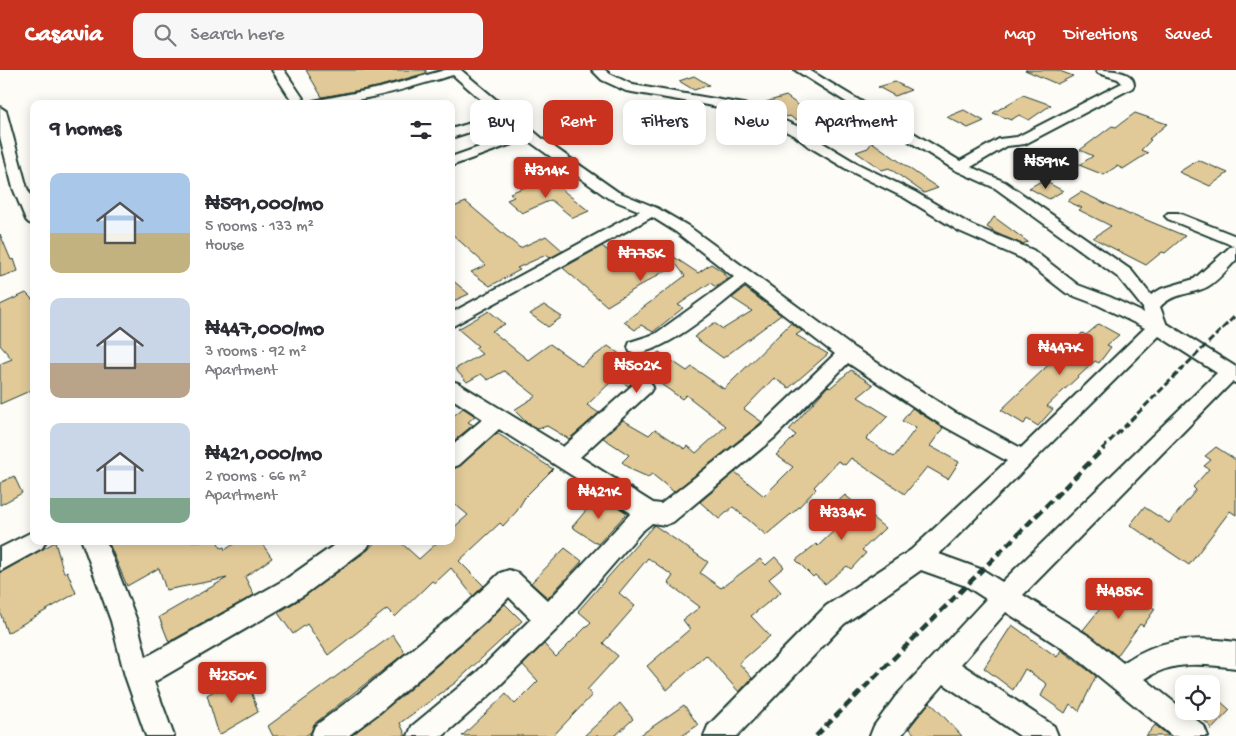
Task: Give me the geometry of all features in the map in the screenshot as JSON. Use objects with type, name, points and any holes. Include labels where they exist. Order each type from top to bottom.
[{"type":"street","points":[[278,70],[298,100]]},
{"type":"street","points":[[337,100],[381,91],[455,70],[489,100]]},
{"type":"street","points":[[598,70],[606,77],[630,88],[738,106],[799,132],[813,143],[853,167],[910,195],[965,228],[1027,254],[1072,289],[1155,317],[1233,374],[1004,596],[906,706],[884,736]]},
{"type":"street","points":[[801,70],[960,167],[1000,185],[1125,274],[1155,317]]},
{"type":"street","points":[[960,167],[1004,142],[1020,141],[1128,84],[1128,81],[1122,76],[1102,70]]},
{"type":"street","points":[[0,111],[27,186],[30,201]]},
{"type":"street","points":[[455,133],[470,127]]},
{"type":"street","points":[[533,137],[613,195],[652,210],[682,229],[846,352],[947,418],[1023,460]]},
{"type":"street","points":[[455,148],[470,144]]},
{"type":"street","points":[[455,160],[488,145]]},
{"type":"street","points":[[455,319],[652,210]]},
{"type":"street","points":[[1174,216],[1236,242]]},
{"type":"street","points":[[718,736],[836,615],[920,558],[1023,460],[1155,317],[1157,298],[1163,294],[1201,282],[1236,251]]},
{"type":"street","points":[[637,348],[662,339],[745,277]]},
{"type":"street","points":[[455,391],[565,458],[648,512],[665,515],[767,432],[846,352]]},
{"type":"street","points":[[565,458],[643,387]]},
{"type":"street","points":[[455,455],[497,418]]},
{"type":"street","points":[[422,736],[485,682],[549,619],[633,524],[648,512]]},
{"type":"street","points":[[0,560],[30,543]]},
{"type":"street","points":[[96,545],[124,621],[138,676],[160,736]]},
{"type":"street","points":[[138,676],[295,587],[353,545]]},
{"type":"street","points":[[920,558],[974,578],[1083,647],[1194,736]]},
{"type":"street","points":[[325,736],[369,703],[478,612],[509,581],[549,619]]},
{"type":"street","points":[[1123,678],[1154,659],[1179,653],[1205,650],[1236,655]]},
{"type":"street","points":[[942,667],[1044,736]]},
{"type":"building","points":[[306,70],[426,70],[426,73],[377,87],[322,97]]},
{"type":"building","points":[[1025,70],[1057,70],[1073,76],[1057,84]]},
{"type":"building","points":[[694,76],[709,85],[694,90],[679,81]]},
{"type":"building","points":[[895,82],[911,90],[895,96],[878,87]]},
{"type":"building","points":[[1023,95],[1051,105],[1029,120],[1019,115],[1011,120],[993,113]]},
{"type":"building","points":[[786,96],[797,104],[797,119],[790,116],[787,117],[787,100],[773,100]]},
{"type":"building","points":[[964,110],[984,121],[968,128],[947,117]]},
{"type":"building","points":[[1135,113],[1167,124],[1149,139],[1151,140],[1141,150],[1148,153],[1123,169],[1117,166],[1104,175],[1079,165],[1093,156],[1080,150],[1112,126],[1116,127]]},
{"type":"building","points":[[870,145],[876,145],[938,188],[924,193],[889,168],[882,170],[856,152],[868,148]]},
{"type":"building","points":[[1198,160],[1228,173],[1210,186],[1179,172]]},
{"type":"building","points":[[1043,180],[1063,191],[1049,199],[1029,188]]},
{"type":"building","points":[[551,181],[589,211],[573,218],[551,200],[522,213],[507,200],[514,197],[510,193],[538,182],[542,185]]},
{"type":"building","points":[[1081,192],[1130,215],[1132,214],[1185,236],[1165,253],[1162,252],[1146,265],[1093,238],[1111,226],[1079,210],[1082,208],[1067,201]]},
{"type":"building","points":[[466,202],[520,248],[546,236],[563,251],[550,258],[546,255],[517,268],[520,270],[490,286],[471,272],[486,265],[455,237],[455,206]]},
{"type":"building","points":[[994,217],[1028,242],[1022,244],[987,227]]},
{"type":"building","points":[[0,234],[11,260],[14,259],[18,271],[0,277]]},
{"type":"building","points":[[602,246],[620,260],[642,250],[651,258],[665,251],[698,273],[711,264],[729,278],[716,287],[710,283],[678,305],[683,308],[653,332],[641,325],[635,330],[624,322],[685,276],[676,264],[607,306],[563,268]]},
{"type":"building","points":[[455,282],[469,294],[455,300]]},
{"type":"building","points":[[745,288],[781,315],[723,358],[694,337],[714,323],[723,329],[752,311],[732,298]]},
{"type":"building","points":[[26,293],[30,297],[30,391],[0,404],[0,364],[12,359],[0,345],[0,305]]},
{"type":"building","points":[[544,305],[562,317],[548,327],[530,314]]},
{"type":"building","points":[[489,311],[505,324],[492,331],[528,360],[550,344],[581,366],[608,346],[631,362],[633,361],[638,367],[659,352],[687,371],[692,367],[724,389],[791,323],[802,331],[796,335],[828,354],[789,388],[774,378],[744,409],[762,422],[674,492],[652,474],[648,477],[632,470],[622,462],[629,455],[603,438],[623,420],[649,435],[655,429],[685,449],[688,446],[696,453],[726,426],[686,395],[682,399],[648,375],[628,386],[616,377],[587,405],[599,413],[569,439],[547,426],[538,429],[526,422],[514,410],[536,396],[504,371],[488,380],[481,374],[467,382],[455,369],[482,354],[475,348],[478,346],[458,329]]},
{"type":"building","points":[[1099,324],[1119,335],[1107,345],[1111,347],[1099,363],[1095,361],[1047,406],[1053,409],[1038,426],[1027,419],[1024,424],[1001,410],[1063,351],[1066,353],[1082,333],[1086,335]]},
{"type":"building","points":[[851,370],[873,385],[858,397],[888,416],[866,439],[894,457],[916,428],[902,421],[912,408],[943,428],[930,446],[959,462],[948,479],[927,467],[905,494],[851,458],[845,465],[838,461],[814,487],[816,489],[796,510],[766,535],[733,507],[719,519],[700,502],[735,472],[764,496],[793,467],[776,455],[796,435],[789,430],[828,386],[830,388]]},
{"type":"building","points":[[463,408],[475,416],[468,422],[473,425],[455,440],[455,415]]},
{"type":"building","points":[[497,433],[553,469],[525,497],[517,511],[503,526],[500,523],[459,561],[484,586],[473,596],[451,568],[435,583],[432,581],[395,617],[387,609],[328,655],[307,624],[293,634],[278,613],[305,596],[372,545],[403,545],[419,559],[435,545],[455,545],[455,526],[468,515],[455,504],[455,468],[460,466]]},
{"type":"building","points":[[1216,447],[1236,460],[1236,515],[1230,511],[1189,565],[1130,525],[1144,507],[1169,523],[1196,490],[1193,487],[1209,469],[1204,466],[1211,460],[1205,456]]},
{"type":"building","points":[[14,476],[22,493],[0,505],[0,483]]},
{"type":"building","points":[[599,495],[627,513],[598,544],[572,527]]},
{"type":"building","points":[[845,495],[885,528],[862,550],[866,553],[851,569],[847,566],[825,584],[815,575],[813,577],[796,560],[816,544],[818,546],[838,527],[824,514]]},
{"type":"building","points":[[654,525],[708,562],[700,573],[721,588],[760,559],[766,565],[775,557],[784,567],[769,579],[781,592],[751,616],[770,636],[739,663],[752,678],[739,692],[706,655],[667,690],[647,666],[690,629],[683,620],[700,607],[668,583],[673,576],[648,558],[619,593],[635,606],[603,643],[618,656],[587,690],[592,695],[553,736],[462,736],[506,694],[515,704],[538,681],[523,665],[544,644],[556,657],[591,622],[578,611]]},
{"type":"building","points":[[50,545],[56,545],[64,573],[67,571],[76,593],[7,633],[0,612],[0,573]]},
{"type":"building","points":[[110,545],[219,545],[221,548],[224,547],[225,550],[232,545],[263,545],[272,558],[245,577],[254,595],[169,642],[159,617],[227,578],[166,590],[159,568],[127,586]]},
{"type":"building","points":[[565,548],[582,561],[548,598],[531,583]]},
{"type":"building","points":[[1120,584],[1155,609],[1143,626],[1140,624],[1117,656],[1083,630]]},
{"type":"building","points":[[505,604],[522,621],[455,683],[400,723],[406,736],[351,736],[403,695]]},
{"type":"building","points":[[1012,625],[1057,657],[1061,650],[1096,676],[1079,711],[1070,704],[1065,713],[1041,696],[1047,684],[1025,669],[1013,690],[984,668]]},
{"type":"building","points":[[393,635],[405,653],[314,724],[311,732],[305,736],[273,736],[268,726]]},
{"type":"building","points":[[245,673],[258,712],[219,735],[207,695]]},
{"type":"building","points":[[1220,701],[1230,710],[1211,730],[1211,727],[1204,720],[1220,720]]},
{"type":"building","points":[[930,702],[962,736],[916,736],[909,728]]},
{"type":"building","points":[[620,703],[633,719],[615,736],[584,736]]},
{"type":"building","points":[[684,705],[698,725],[682,736],[639,736]]},
{"type":"building","points":[[1155,725],[1169,736],[1146,736]]},
{"type":"railway","points":[[1102,449],[1236,315]]},
{"type":"railway","points":[[816,736],[1104,448]]}]
